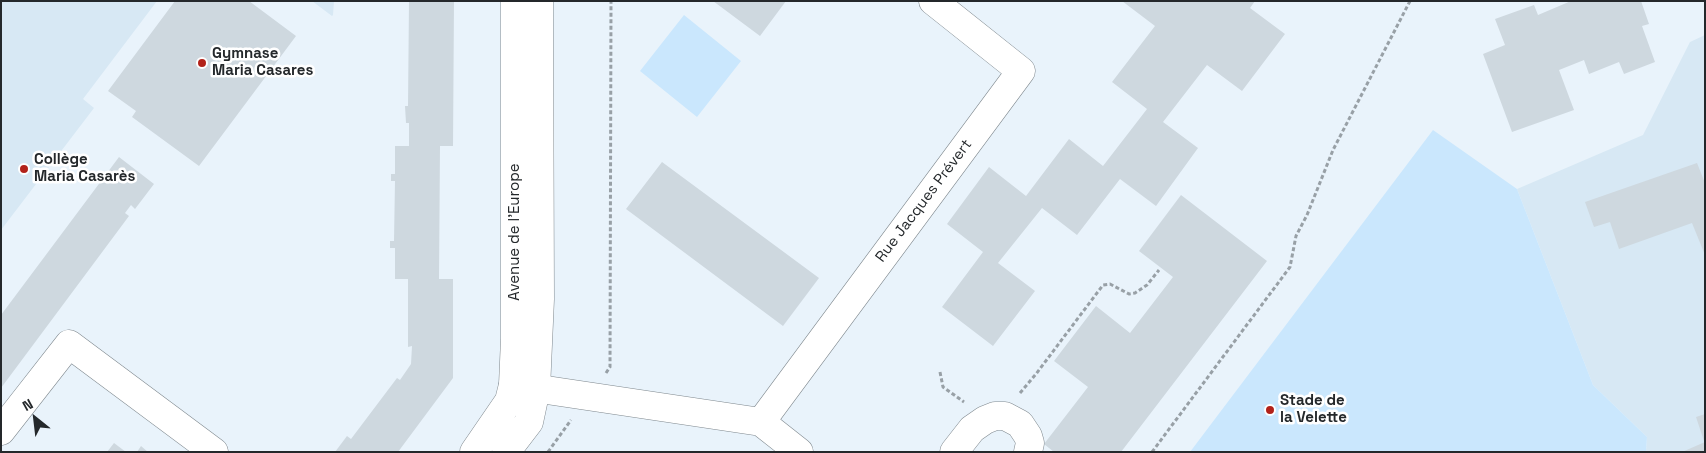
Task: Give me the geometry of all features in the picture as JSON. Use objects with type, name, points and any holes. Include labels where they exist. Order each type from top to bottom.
[{"type":"street","name":"Avenue de l'Europe","points":[[506,452],[529,422],[525,387],[515,339],[515,1]]},
{"type":"street","name":"Avenue de l'Europe","points":[[474,452],[509,401],[525,387],[540,299],[540,1]]},
{"type":"street","name":"Rue Jacques Prévert","points":[[761,422],[1021,71],[933,1]]},
{"type":"street","points":[[1,431],[68,344],[214,452]]},
{"type":"street","points":[[525,387],[761,422],[799,452]]},
{"type":"street","points":[[954,452],[972,429],[995,416],[1014,420],[1025,430],[1030,443],[1028,452]]},
{"type":"path","points":[[548,452],[610,367],[611,1]]},
{"type":"path","points":[[1152,452],[1290,267],[1296,236],[1307,215],[1333,150],[1410,1]]},
{"type":"path","points":[[1001,416],[1001,404],[1018,395],[1027,385],[1103,285],[1110,284],[1129,294],[1135,294],[1147,285],[1159,270]]},
{"type":"path","points":[[940,372],[943,387],[967,404]]},
{"type":"shaded area","name":"Collège Maria Casarès","points":[[1,1],[157,1],[83,99],[94,108],[1,230]]},
{"type":"shaded area","points":[[312,1],[334,1],[333,15],[332,16]]},
{"type":"shaded area","points":[[684,15],[741,61],[697,117],[640,71]]},
{"type":"shaded area","points":[[1705,35],[1705,452],[1646,452],[1647,437],[1593,385],[1517,189],[1643,135],[1690,42]]},
{"type":"shaded area","points":[[1433,130],[1517,189],[1593,385],[1647,437],[1646,452],[1190,452]]},
{"type":"building","name":"Gymnase Maria Casares","points":[[175,1],[249,1],[296,36],[199,166],[132,117],[136,111],[108,91]]},
{"type":"building","points":[[409,1],[454,1],[453,146],[440,146],[439,279],[453,279],[453,378],[398,452],[335,452],[347,436],[351,439],[397,378],[400,380],[411,364],[412,346],[408,347],[408,279],[395,279],[395,248],[390,248],[390,241],[394,241],[395,181],[391,181],[391,174],[395,174],[395,146],[409,146],[409,123],[406,123],[405,106],[408,106]]},
{"type":"building","points":[[713,1],[786,1],[760,36]]},
{"type":"building","points":[[1122,1],[1255,1],[1250,8],[1285,34],[1242,91],[1207,65],[1163,122],[1198,148],[1156,206],[1120,179],[1077,235],[1042,208],[998,263],[1035,291],[993,346],[942,307],[983,252],[947,224],[989,167],[1026,196],[1069,139],[1103,166],[1147,109],[1112,82],[1155,26]]},
{"type":"building","points":[[1571,1],[1641,1],[1649,24],[1642,26],[1655,62],[1624,74],[1619,62],[1589,74],[1584,60],[1559,70],[1574,110],[1512,132],[1483,54],[1505,45],[1495,19],[1534,5],[1538,15]]},
{"type":"building","points":[[119,157],[154,184],[135,209],[131,205],[125,213],[129,216],[1,388],[1,315]]},
{"type":"building","points":[[662,162],[819,278],[783,326],[626,209]]},
{"type":"building","points":[[1697,163],[1705,183],[1705,255],[1692,223],[1619,249],[1610,222],[1594,227],[1585,202]]},
{"type":"building","points":[[1181,195],[1267,261],[1121,452],[1054,452],[1044,444],[1088,387],[1054,361],[1096,306],[1130,333],[1173,277],[1139,251]]},
{"type":"building","points":[[1705,414],[1705,441],[1704,441],[1696,417]]},
{"type":"building","points":[[1705,442],[1705,452],[1682,452]]},
{"type":"building","points":[[114,443],[126,452],[107,452]]},
{"type":"building","points":[[141,446],[148,452],[137,452]]},
{"type":"place","name":"Gymnase Maria Casares","points":[[202,63]]},
{"type":"place","name":"Collège Maria Casarès","points":[[24,169]]},
{"type":"place","name":"Stade de la Velette","points":[[1270,410]]}]
